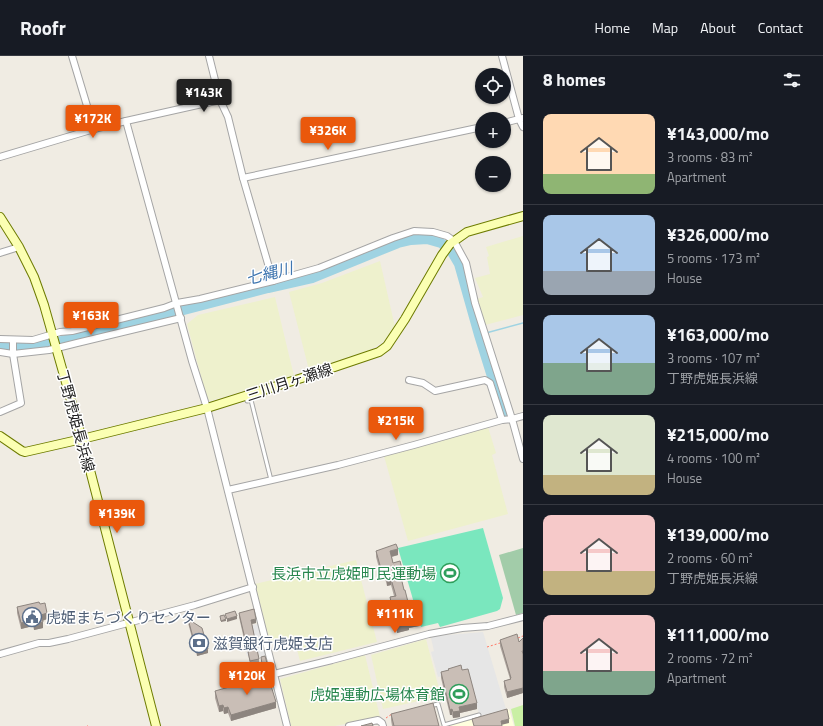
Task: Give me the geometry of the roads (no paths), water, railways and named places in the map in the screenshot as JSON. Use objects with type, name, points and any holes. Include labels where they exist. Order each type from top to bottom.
[{"type":"main road","name":"三川月ヶ瀬線","points":[[0,436],[25,452],[207,408],[379,352],[387,346],[405,319],[450,245],[467,232],[523,216]]},
{"type":"main road","name":"丁野虎姫長浜線","points":[[0,217],[19,247],[34,277],[44,305],[82,439],[156,726]]},
{"type":"street","points":[[72,56],[94,129]]},
{"type":"street","points":[[209,56],[220,100],[228,117],[242,178],[273,281]]},
{"type":"street","points":[[502,56],[523,127]]},
{"type":"street","points":[[0,157],[94,129],[220,100]]},
{"type":"street","points":[[511,121],[521,119]]},
{"type":"street","points":[[126,121],[207,408],[287,726]]},
{"type":"street","points":[[242,178],[475,128]]},
{"type":"street","points":[[0,339],[33,340],[60,332],[72,331],[164,308],[177,303],[200,299],[273,281],[319,268],[414,231],[433,232],[447,236],[450,245],[466,263],[475,303],[512,419],[523,459]]},
{"type":"street","points":[[0,253],[19,247]]},
{"type":"street","points":[[0,352],[13,354],[35,352],[97,339],[181,318]]},
{"type":"street","points":[[0,412],[21,403],[13,354],[13,340]]},
{"type":"street","points":[[409,380],[423,383],[435,391],[486,380],[490,383],[502,420]]},
{"type":"street","points":[[228,490],[338,465],[502,420],[523,416]]},
{"type":"street","points":[[0,654],[39,643],[49,643],[68,639],[195,605],[252,587]]},
{"type":"street","points":[[274,674],[429,634],[448,633],[462,628],[479,630],[488,626],[523,617]]},
{"type":"street","points":[[350,726],[378,720],[383,726]]},
{"type":"lane","points":[[246,396],[247,401],[251,400],[271,481]]},
{"type":"lane","points":[[434,705],[438,704],[444,726],[479,715]]},
{"type":"waterway","name":"七縄川","points":[[0,346],[41,346],[138,322],[312,278],[398,243],[427,239],[441,243],[452,252],[459,264],[504,415]]},
{"type":"waterway","name":"七縄川","points":[[486,333],[523,323]]},
{"type":"waterway","name":"七縄川","points":[[479,335],[483,334]]},
{"type":"place","name":"長浜市立虎姫町民運動場","points":[[450,573]]},
{"type":"place","name":"虎姫まちづくりセンター","points":[[32,617]]},
{"type":"place","name":"滋賀銀行虎姫支店","points":[[199,643]]},
{"type":"place","name":"虎姫運動広場体育館","points":[[459,694]]}]
